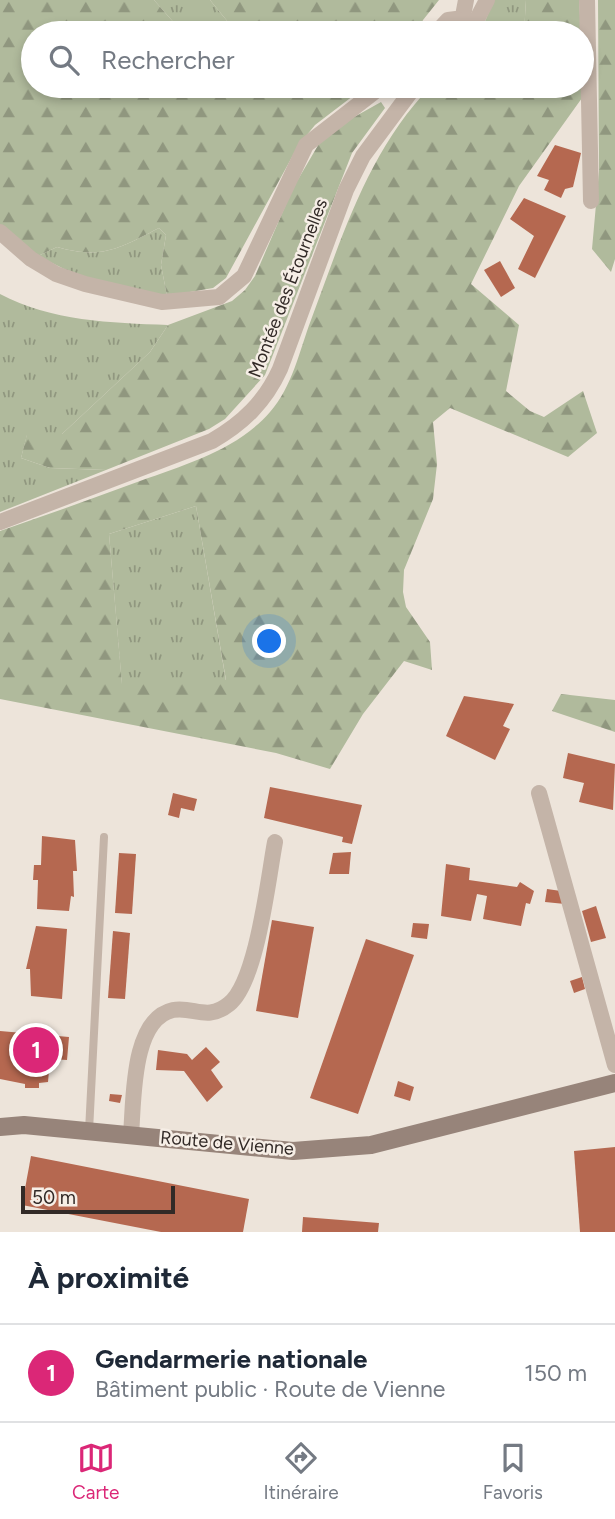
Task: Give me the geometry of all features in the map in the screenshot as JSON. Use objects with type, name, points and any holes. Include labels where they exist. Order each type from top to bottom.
[{"type":"street","points":[[462,21],[466,0]]},
{"type":"street","points":[[476,21],[486,0]]},
{"type":"street","points":[[587,0],[587,21]]},
{"type":"street","points":[[0,232],[31,259],[56,274],[85,284],[162,302],[219,297],[244,276],[306,145],[367,98]]},
{"type":"street","name":"Montée des Étournelles","points":[[0,522],[212,441],[234,429],[255,410],[270,390],[279,369],[346,190],[363,156],[406,98]]},
{"type":"street","points":[[589,98],[591,201]]},
{"type":"street","points":[[539,793],[615,1065]]},
{"type":"street","points":[[131,1134],[141,1042],[153,1022],[173,1010],[208,1015],[230,1004],[249,976],[275,842]]},
{"type":"street","name":"Route de Vienne","points":[[0,1127],[24,1125],[293,1151],[371,1145],[615,1083]]},
{"type":"lane","points":[[89,1131],[104,837]]},
{"type":"green space","points":[[0,0],[154,0],[172,21],[21,21],[21,98],[350,98],[315,125],[298,146],[226,278],[213,288],[167,296],[161,265],[166,235],[159,228],[110,250],[86,252],[57,247],[38,256],[0,227]]},
{"type":"green space","points":[[154,0],[210,0],[227,21],[172,21]]},
{"type":"green space","points":[[210,0],[439,0],[423,21],[227,21]]},
{"type":"green space","points":[[494,0],[526,0],[525,21],[485,21]]},
{"type":"green space","points":[[526,0],[579,0],[580,21],[525,21]]},
{"type":"green space","points":[[598,0],[615,0],[615,259],[611,272],[592,249],[599,171]]},
{"type":"green space","points":[[420,98],[582,98],[519,186],[471,284],[519,325],[506,391],[530,411],[544,417],[583,391],[597,433],[568,457],[450,408],[433,422],[437,464],[433,499],[404,570],[403,592],[406,607],[430,642],[432,670],[404,661],[363,714],[330,769],[276,753],[0,699],[0,531],[210,454],[242,436],[270,412],[290,380],[346,227],[390,138]],"holes":[[[196,506],[226,680],[122,684],[109,534]]]},
{"type":"green space","points":[[381,102],[385,108],[352,153],[265,375],[225,419],[209,429],[106,470],[50,468],[21,458],[27,434],[62,434],[150,352],[168,325],[232,301],[245,290],[255,276],[293,188],[320,142],[338,126]]},
{"type":"green space","points":[[159,228],[166,235],[161,265],[167,296],[76,275],[38,256],[57,247],[86,252],[110,250]]},
{"type":"green space","points":[[0,294],[40,310],[82,319],[168,325],[150,352],[62,434],[27,435],[21,458],[50,468],[106,470],[0,512]]},
{"type":"green space","points":[[196,506],[226,681],[122,685],[109,534]]},
{"type":"green space","points":[[561,694],[615,700],[615,732],[552,711]]},
{"type":"building","points":[[555,145],[581,153],[573,187],[565,189],[561,198],[544,190],[549,180],[537,176]]},
{"type":"building","points":[[524,198],[566,216],[535,278],[518,269],[534,236],[510,219]]},
{"type":"building","points":[[500,261],[515,288],[501,297],[484,270]]},
{"type":"building","points":[[464,696],[514,704],[503,726],[510,729],[495,760],[446,736]]},
{"type":"building","points":[[568,753],[615,764],[613,810],[579,802],[584,783],[563,778]]},
{"type":"building","points":[[270,787],[362,805],[352,844],[342,842],[343,837],[264,818]]},
{"type":"building","points":[[173,793],[197,799],[194,811],[181,808],[179,818],[168,815]]},
{"type":"building","points":[[42,836],[75,840],[77,871],[73,871],[74,897],[71,896],[69,911],[37,909],[38,880],[33,880],[34,865],[41,865]]},
{"type":"building","points":[[351,852],[349,874],[329,874],[333,853]]},
{"type":"building","points":[[119,853],[136,854],[132,914],[115,913]]},
{"type":"building","points":[[446,864],[470,868],[469,880],[517,887],[520,882],[534,891],[530,904],[526,903],[521,926],[483,919],[487,896],[477,894],[471,921],[441,916]]},
{"type":"building","points":[[547,889],[561,891],[565,904],[545,902]]},
{"type":"building","points":[[596,906],[606,938],[591,942],[582,911]]},
{"type":"building","points":[[272,920],[314,927],[298,1018],[256,1011]]},
{"type":"building","points":[[413,923],[429,924],[427,939],[411,937]]},
{"type":"building","points":[[36,926],[67,929],[62,999],[31,996],[30,969],[26,969]]},
{"type":"building","points":[[113,931],[130,933],[125,999],[108,998]]},
{"type":"building","points":[[366,939],[414,955],[358,1114],[310,1098]]},
{"type":"building","points":[[582,977],[585,989],[574,993],[570,981]]},
{"type":"building","points":[[0,1031],[69,1037],[67,1060],[50,1059],[48,1082],[39,1083],[39,1088],[25,1088],[25,1084],[0,1079]]},
{"type":"building","points":[[206,1047],[220,1062],[211,1070],[223,1087],[207,1102],[184,1071],[156,1070],[158,1050],[187,1054],[192,1060]]},
{"type":"building","points":[[398,1081],[414,1087],[410,1101],[394,1096]]},
{"type":"building","points":[[110,1094],[122,1095],[120,1103],[109,1101]]},
{"type":"building","points":[[615,1147],[615,1232],[580,1232],[574,1151]]},
{"type":"building","points":[[31,1156],[249,1199],[243,1232],[161,1232],[22,1205]]},
{"type":"building","points":[[303,1217],[379,1223],[378,1232],[302,1232]]},
{"type":"place","name":"Gendarmerie nationale","points":[[36,1050]]}]
